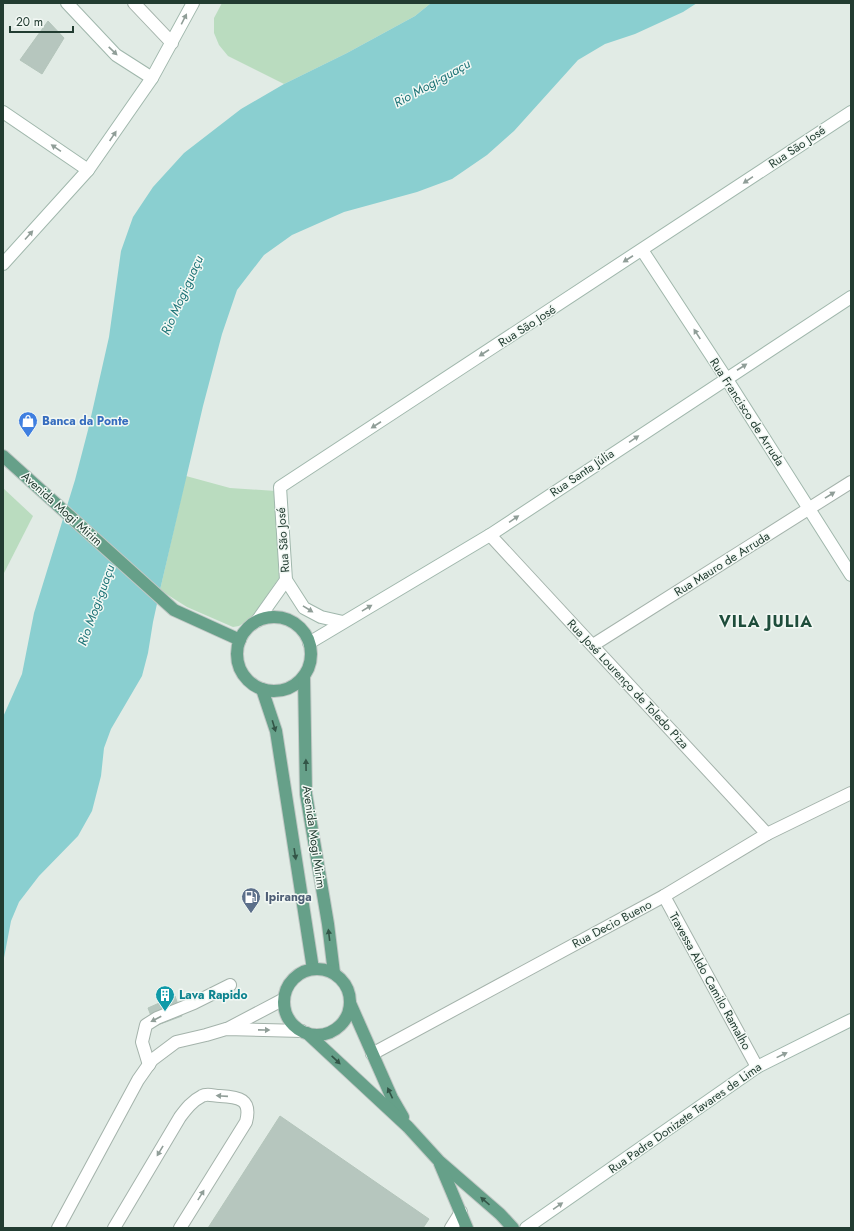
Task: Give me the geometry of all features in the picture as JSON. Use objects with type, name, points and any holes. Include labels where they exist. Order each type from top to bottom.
[{"type":"main road","name":"Avenida Mogi Mirim","points":[[3,456],[174,610],[240,640]]},
{"type":"main road","points":[[304,676],[295,684],[285,689],[273,691],[262,689],[251,683],[243,675],[238,664],[237,652],[240,640],[247,629],[257,621],[269,617],[282,618],[294,623],[304,631],[310,643]]},
{"type":"main road","name":"Avenida Mogi Mirim","points":[[310,643],[311,654],[309,666],[304,676],[306,794],[328,924],[334,974]]},
{"type":"main road","name":"Avenida Mogi Mirim","points":[[262,689],[276,730],[312,969]]},
{"type":"main road","points":[[408,1127],[392,1098],[372,1054],[350,1003],[346,986],[334,974],[323,970],[312,969],[293,979],[287,988],[284,999],[288,1018],[294,1026],[305,1032],[408,1127],[439,1162],[500,1214],[514,1228]]},
{"type":"main road","points":[[305,1032],[317,1035],[336,1029],[343,1022],[348,1013],[350,1003]]},
{"type":"main road","points":[[439,1162],[467,1228]]},
{"type":"street","points":[[67,3],[116,55],[152,78]]},
{"type":"street","points":[[134,3],[172,43]]},
{"type":"street","points":[[3,264],[88,170],[152,78],[192,4]]},
{"type":"street","points":[[3,112],[88,170]]},
{"type":"street","name":"Rua São José","points":[[343,622],[321,617],[304,608],[286,580],[280,487],[851,112]]},
{"type":"street","name":"Rua Francisco de Arruda","points":[[642,250],[726,378],[851,575]]},
{"type":"street","name":"Rua Santa Júlia","points":[[310,643],[490,534],[851,297]]},
{"type":"street","name":"Rua Mauro de Arruda","points":[[593,646],[851,482]]},
{"type":"street","name":"Rua José Lourenço de Toledo Piza","points":[[490,534],[767,834]]},
{"type":"street","name":"Rua São José","points":[[257,621],[286,580]]},
{"type":"street","name":"Rua Decio Bueno","points":[[372,1054],[664,896],[767,834],[851,793]]},
{"type":"street","name":"Travessa Aldo Camilo Ramalho","points":[[664,896],[757,1067]]},
{"type":"street","points":[[149,1065],[142,1042],[146,1025],[157,1018],[194,1004],[230,985]]},
{"type":"street","points":[[58,1228],[138,1080],[152,1060],[176,1042],[206,1036],[226,1029],[284,999]]},
{"type":"street","name":"Rua Padre Donizete Tavares de Lima","points":[[526,1228],[757,1067],[851,1020]]},
{"type":"street","points":[[226,1029],[305,1032]]},
{"type":"street","points":[[114,1228],[180,1117],[193,1101],[204,1095],[236,1097],[246,1105],[248,1113],[246,1122],[180,1228]]},
{"type":"street","points":[[451,1228],[460,1212]]},
{"type":"green space","points":[[222,3],[431,3],[415,16],[347,53],[284,84],[228,56],[219,45],[214,33],[214,18]]},
{"type":"green space","points":[[186,476],[230,488],[276,491],[279,578],[251,618],[239,626],[233,627],[187,607],[160,590]]},
{"type":"green space","points":[[3,488],[33,516],[3,575]]},
{"type":"water","name":"Rio Mogi-guaçu","points":[[431,3],[697,3],[683,12],[635,34],[605,44],[578,60],[514,131],[487,155],[452,179],[417,192],[344,212],[292,235],[264,255],[237,290],[222,334],[203,406],[160,590],[142,676],[111,729],[104,748],[101,776],[92,811],[78,836],[39,876],[19,902],[11,921],[3,963],[3,717],[22,674],[34,613],[75,480],[88,430],[109,337],[121,251],[133,217],[153,187],[184,153],[241,109],[284,84],[347,53],[415,16]]},
{"type":"building","points":[[48,21],[64,38],[42,74],[20,60]]},
{"type":"building","name":"Lava Rapido","points":[[175,996],[182,1016],[155,1026],[148,1008]]},
{"type":"building","points":[[280,1116],[429,1219],[423,1228],[208,1228]]},
{"type":"place","name":"Banca da Ponte","points":[[28,438]]},
{"type":"place","name":"Ipiranga","points":[[251,914]]},
{"type":"place","name":"Lava Rapido","points":[[165,1012]]},
{"type":"district","name":"VILA JULIA","points":[[766,621]]}]
